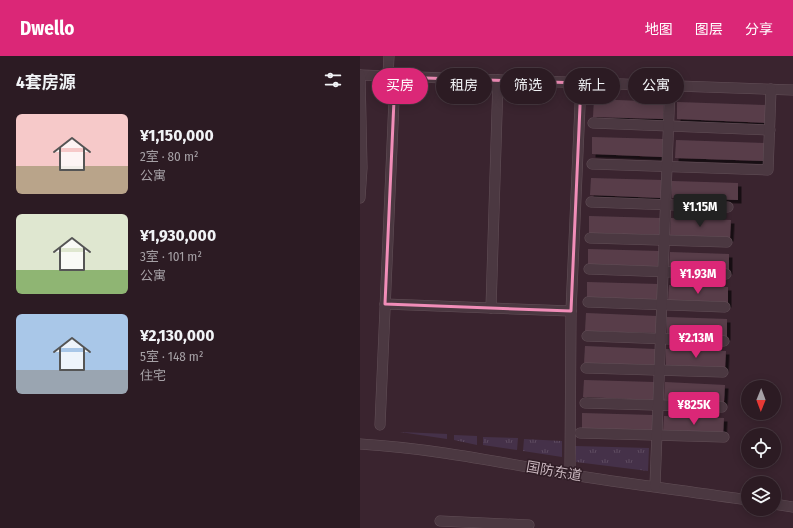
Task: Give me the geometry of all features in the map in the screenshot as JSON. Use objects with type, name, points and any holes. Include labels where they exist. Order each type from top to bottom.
[{"type":"street","points":[[389,56],[390,68]]},
{"type":"street","points":[[360,198],[362,168],[360,75],[372,76]]},
{"type":"street","points":[[428,78],[564,82]]},
{"type":"street","points":[[490,308],[498,80]]},
{"type":"street","points":[[684,86],[793,90]]},
{"type":"street","points":[[592,164],[768,170],[771,89]]},
{"type":"street","points":[[380,425],[390,104]]},
{"type":"street","points":[[570,474],[571,311],[580,104]]},
{"type":"street","points":[[655,486],[670,104]]},
{"type":"street","points":[[593,124],[770,130]]},
{"type":"street","points":[[591,202],[728,206]]},
{"type":"street","points":[[590,238],[727,242]]},
{"type":"street","points":[[589,269],[726,274]]},
{"type":"street","points":[[588,302],[725,307]]},
{"type":"street","points":[[385,304],[571,311]]},
{"type":"street","points":[[587,336],[724,341]]},
{"type":"street","points":[[586,368],[723,372]]},
{"type":"street","points":[[585,403],[722,407]]},
{"type":"street","points":[[580,433],[724,437]]},
{"type":"street","name":"国防东道","points":[[360,444],[454,453],[570,474],[741,499]]},
{"type":"street","points":[[781,505],[793,506]]},
{"type":"street","points":[[440,521],[486,526],[529,525]]},
{"type":"highlighted area","points":[[395,77],[581,83],[571,311],[385,304]]},
{"type":"green space","points":[[400,432],[447,434],[447,439]]},
{"type":"green space","points":[[454,435],[477,436],[477,445],[454,440]]},
{"type":"green space","points":[[483,437],[518,438],[517,450],[483,445]]},
{"type":"green space","points":[[524,439],[562,441],[562,457],[523,451]]},
{"type":"green space","points":[[575,446],[649,448],[648,471],[576,462]]},
{"type":"building","points":[[620,100],[628,100],[628,104],[664,104],[663,119],[593,117],[594,104],[620,104]]},
{"type":"building","points":[[684,102],[767,105],[767,123],[677,119],[677,104],[684,104]]},
{"type":"building","points":[[592,137],[663,139],[662,157],[592,154]]},
{"type":"building","points":[[676,140],[766,143],[765,161],[675,158]]},
{"type":"building","points":[[591,178],[662,180],[661,198],[590,195]]},
{"type":"building","points":[[672,181],[738,183],[738,200],[672,198]]},
{"type":"building","points":[[589,216],[660,218],[659,235],[589,233]]},
{"type":"building","points":[[671,218],[731,220],[730,238],[670,236]]},
{"type":"building","points":[[588,249],[659,251],[658,269],[588,266]]},
{"type":"building","points":[[670,252],[729,254],[729,271],[669,269]]},
{"type":"building","points":[[587,282],[658,284],[657,302],[587,299]]},
{"type":"building","points":[[669,285],[728,287],[728,304],[668,302]]},
{"type":"building","points":[[586,313],[657,316],[656,333],[585,331]]},
{"type":"building","points":[[667,317],[727,319],[727,337],[667,335]]},
{"type":"building","points":[[585,346],[655,349],[655,366],[584,364]]},
{"type":"building","points":[[666,349],[726,351],[725,369],[666,367]]},
{"type":"building","points":[[584,380],[654,382],[654,400],[583,397]]},
{"type":"building","points":[[665,382],[725,385],[724,402],[664,400]]},
{"type":"building","points":[[582,413],[653,415],[652,433],[582,430]]},
{"type":"building","points":[[664,416],[724,418],[723,435],[663,433]]}]
